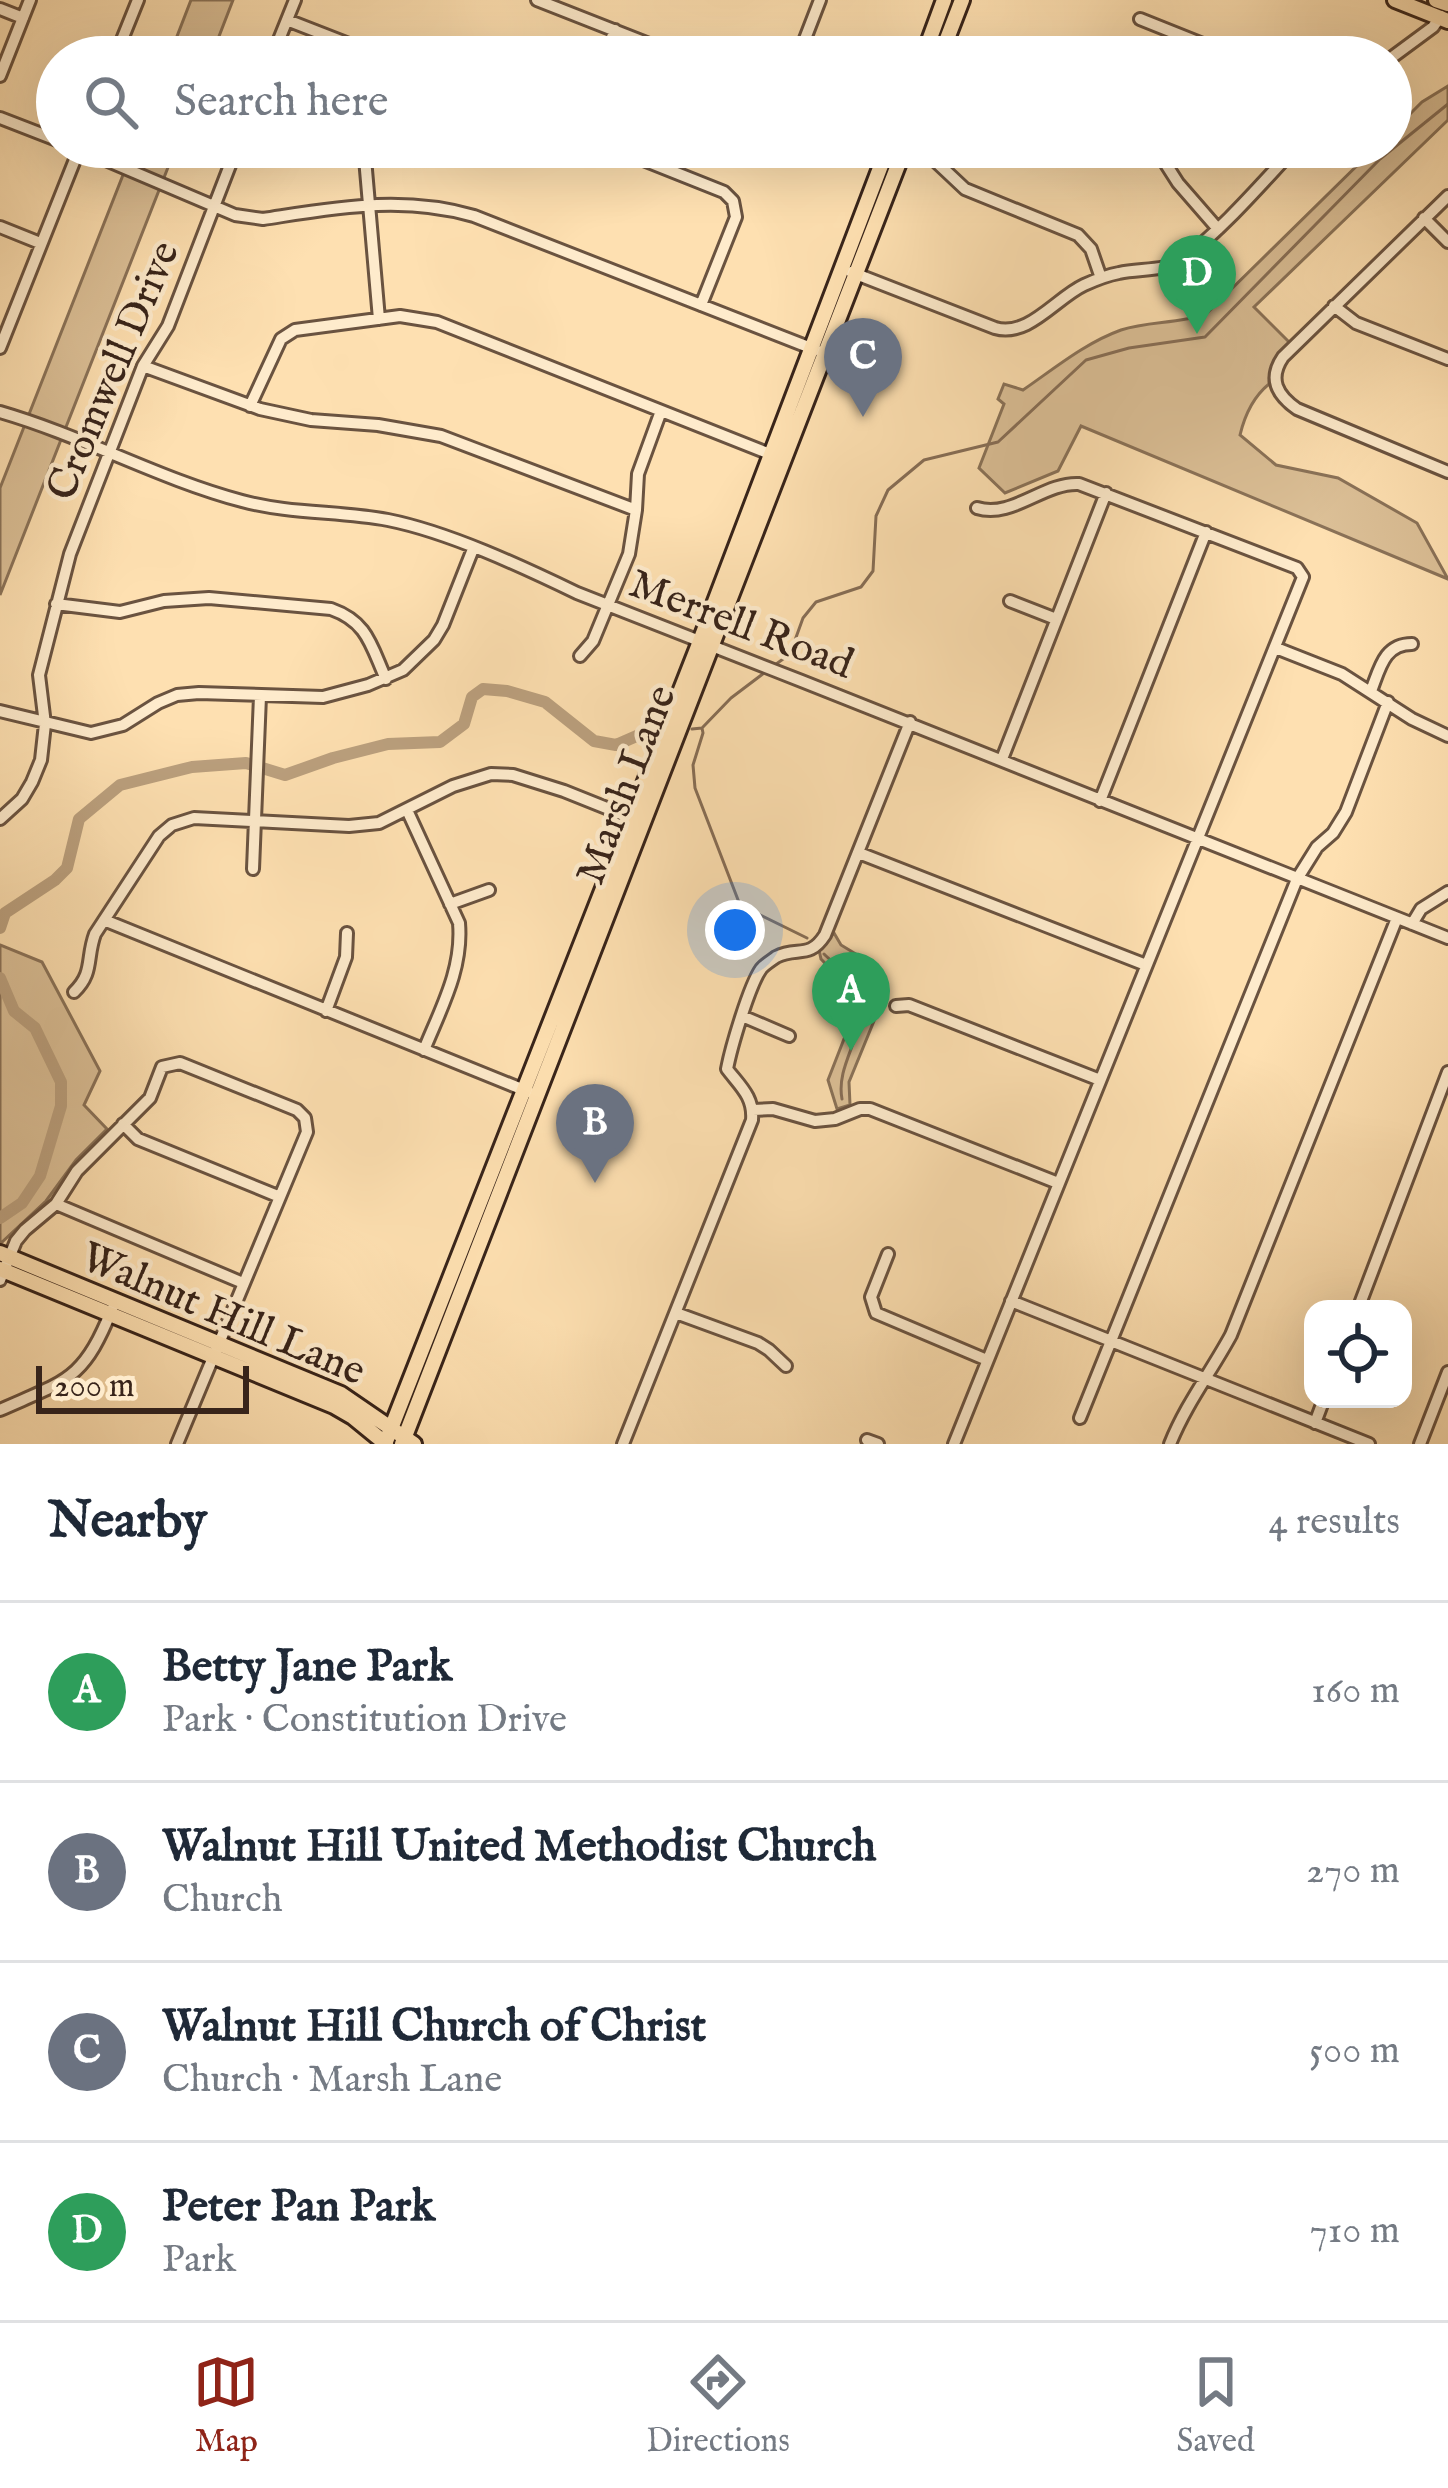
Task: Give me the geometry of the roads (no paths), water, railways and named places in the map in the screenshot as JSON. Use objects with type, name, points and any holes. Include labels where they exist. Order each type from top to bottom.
[{"type":"main road","points":[[939,36],[944,0]]},
{"type":"main road","points":[[945,36],[962,0]]},
{"type":"main road","points":[[1395,0],[1446,10]]},
{"type":"main road","points":[[1436,0],[1446,10]]},
{"type":"main road","name":"Marsh Lane","points":[[386,1444],[403,1438],[449,1302],[849,271],[881,168]]},
{"type":"main road","name":"Marsh Lane","points":[[849,271],[898,168]]},
{"type":"main road","name":"Walnut Hill Lane","points":[[2,1266],[297,1383],[354,1401],[403,1438]]},
{"type":"main road","name":"Walnut Hill Lane","points":[[297,1383],[386,1444]]},
{"type":"street","points":[[0,76],[30,0]]},
{"type":"street","points":[[124,36],[138,0]]},
{"type":"street","points":[[281,36],[295,0]]},
{"type":"street","points":[[537,0],[630,36]]},
{"type":"street","points":[[806,36],[818,1]]},
{"type":"street","points":[[0,9],[23,18]]},
{"type":"street","points":[[1412,42],[1446,10]]},
{"type":"street","points":[[1140,19],[1182,36]]},
{"type":"street","points":[[287,20],[328,36]]},
{"type":"street","points":[[613,36],[615,30]]},
{"type":"street","points":[[0,118],[36,132]]},
{"type":"street","points":[[1,340],[70,168]]},
{"type":"street","points":[[125,168],[235,215],[263,219],[368,205],[417,204],[474,216],[818,351]]},
{"type":"street","name":"Cromwell Drive","points":[[0,819],[22,799],[44,746],[39,675],[70,554],[143,366],[168,326],[229,168]]},
{"type":"street","points":[[365,168],[379,319]]},
{"type":"street","points":[[663,168],[724,192],[733,201],[736,217],[701,305]]},
{"type":"street","points":[[942,168],[964,189],[1078,235],[1091,249],[1101,278]]},
{"type":"street","points":[[1168,168],[1218,229]]},
{"type":"street","points":[[849,271],[1012,331],[1062,297],[1101,278],[1175,265],[1218,229],[1276,168]]},
{"type":"street","points":[[1448,196],[1278,364],[1275,378],[1278,392],[1297,409],[1448,472]]},
{"type":"street","points":[[1424,218],[1448,242]]},
{"type":"street","points":[[0,227],[40,243]]},
{"type":"street","points":[[1334,307],[1356,322],[1448,359]]},
{"type":"street","points":[[250,406],[286,334],[400,316],[437,322],[778,457]]},
{"type":"street","points":[[143,366],[250,406],[311,420],[378,424],[441,436],[636,510]]},
{"type":"street","points":[[580,656],[593,641],[629,554],[638,474],[662,411]]},
{"type":"street","name":"Merrell Road","points":[[0,412],[240,501],[290,511],[384,519],[422,529],[1448,938]]},
{"type":"street","points":[[954,1444],[1303,577],[1297,568],[1079,484],[1066,483],[986,512],[977,508]]},
{"type":"street","points":[[1002,760],[1106,493]]},
{"type":"street","points":[[1100,801],[1206,532]]},
{"type":"street","points":[[0,711],[82,733],[104,732],[177,695],[322,697],[386,679],[403,670],[434,640],[473,548]]},
{"type":"street","points":[[56,604],[120,612],[164,601],[209,598],[331,609],[363,627],[386,679]]},
{"type":"street","points":[[1010,601],[1056,619]]},
{"type":"street","points":[[1371,691],[1386,653],[1412,644]]},
{"type":"street","points":[[1276,648],[1342,674],[1448,736]]},
{"type":"street","points":[[253,869],[260,696]]},
{"type":"street","points":[[1080,1418],[1297,879],[1346,812],[1388,702]]},
{"type":"street","points":[[623,1444],[749,1129],[753,1110],[748,1094],[721,1070],[760,970],[783,954],[804,953],[818,946],[825,935],[910,722]]},
{"type":"street","points":[[74,992],[89,976],[94,934],[160,836],[172,825],[194,818],[349,826],[379,823],[453,786],[490,774],[530,780],[638,821]]},
{"type":"street","points":[[407,810],[459,922],[457,970],[424,1050]]},
{"type":"street","points":[[859,853],[1146,965]]},
{"type":"street","points":[[450,904],[488,890]]},
{"type":"street","points":[[1412,924],[1421,909],[1448,892]]},
{"type":"street","points":[[1170,1444],[1182,1413],[1231,1335],[1397,918]]},
{"type":"street","points":[[104,920],[531,1093]]},
{"type":"street","points":[[326,1011],[346,957],[347,933]]},
{"type":"street","points":[[896,1006],[909,1005],[1100,1080]]},
{"type":"street","points":[[742,1016],[789,1036]]},
{"type":"street","points":[[2,1266],[25,1230],[56,1204],[77,1171],[150,1098],[162,1067],[175,1062],[297,1110],[305,1118],[307,1132],[177,1444]]},
{"type":"street","points":[[1361,1300],[1448,1072]]},
{"type":"street","points":[[753,1110],[773,1109],[815,1121],[870,1109],[1058,1183]]},
{"type":"street","points":[[124,1124],[139,1139],[280,1197]]},
{"type":"street","points":[[56,1204],[243,1283]]},
{"type":"street","points":[[888,1254],[872,1297],[876,1313],[988,1360]]},
{"type":"street","points":[[1011,1301],[1370,1444]]},
{"type":"street","points":[[0,1410],[74,1374],[92,1353],[112,1307]]},
{"type":"street","points":[[676,1313],[758,1343],[786,1366]]},
{"type":"street","points":[[1420,1444],[1448,1372]]},
{"type":"street","points":[[1315,1423],[1321,1408]]},
{"type":"waterway","points":[[1412,133],[1448,104]]},
{"type":"waterway","points":[[772,667],[790,654],[803,618],[816,602],[861,587],[873,571],[876,516],[888,490],[924,460],[998,442],[1086,360],[1129,348],[1205,337],[1371,168]]},
{"type":"waterway","points":[[692,729],[702,728],[764,673]]},
{"type":"waterway","points":[[0,928],[5,913],[67,868],[79,819],[120,785],[192,767],[246,763],[285,775],[388,744],[440,742],[464,724],[472,697],[483,689],[545,702],[594,741],[616,745],[655,728]]},
{"type":"waterway","points":[[702,728],[693,765],[695,788],[740,905],[807,938]]},
{"type":"waterway","points":[[824,954],[851,981],[861,1011],[844,1069],[842,1099]]},
{"type":"waterway","points":[[0,978],[14,1011],[35,1028],[61,1082],[61,1106],[40,1176],[22,1203],[0,1218]]},
{"type":"place","name":"Peter Pan Park","points":[[1197,334]]},
{"type":"place","name":"Walnut Hill Church of Christ","points":[[863,417]]},
{"type":"place","name":"Betty Jane Park","points":[[851,1051]]},
{"type":"place","name":"Walnut Hill United Methodist Church","points":[[595,1183]]}]
